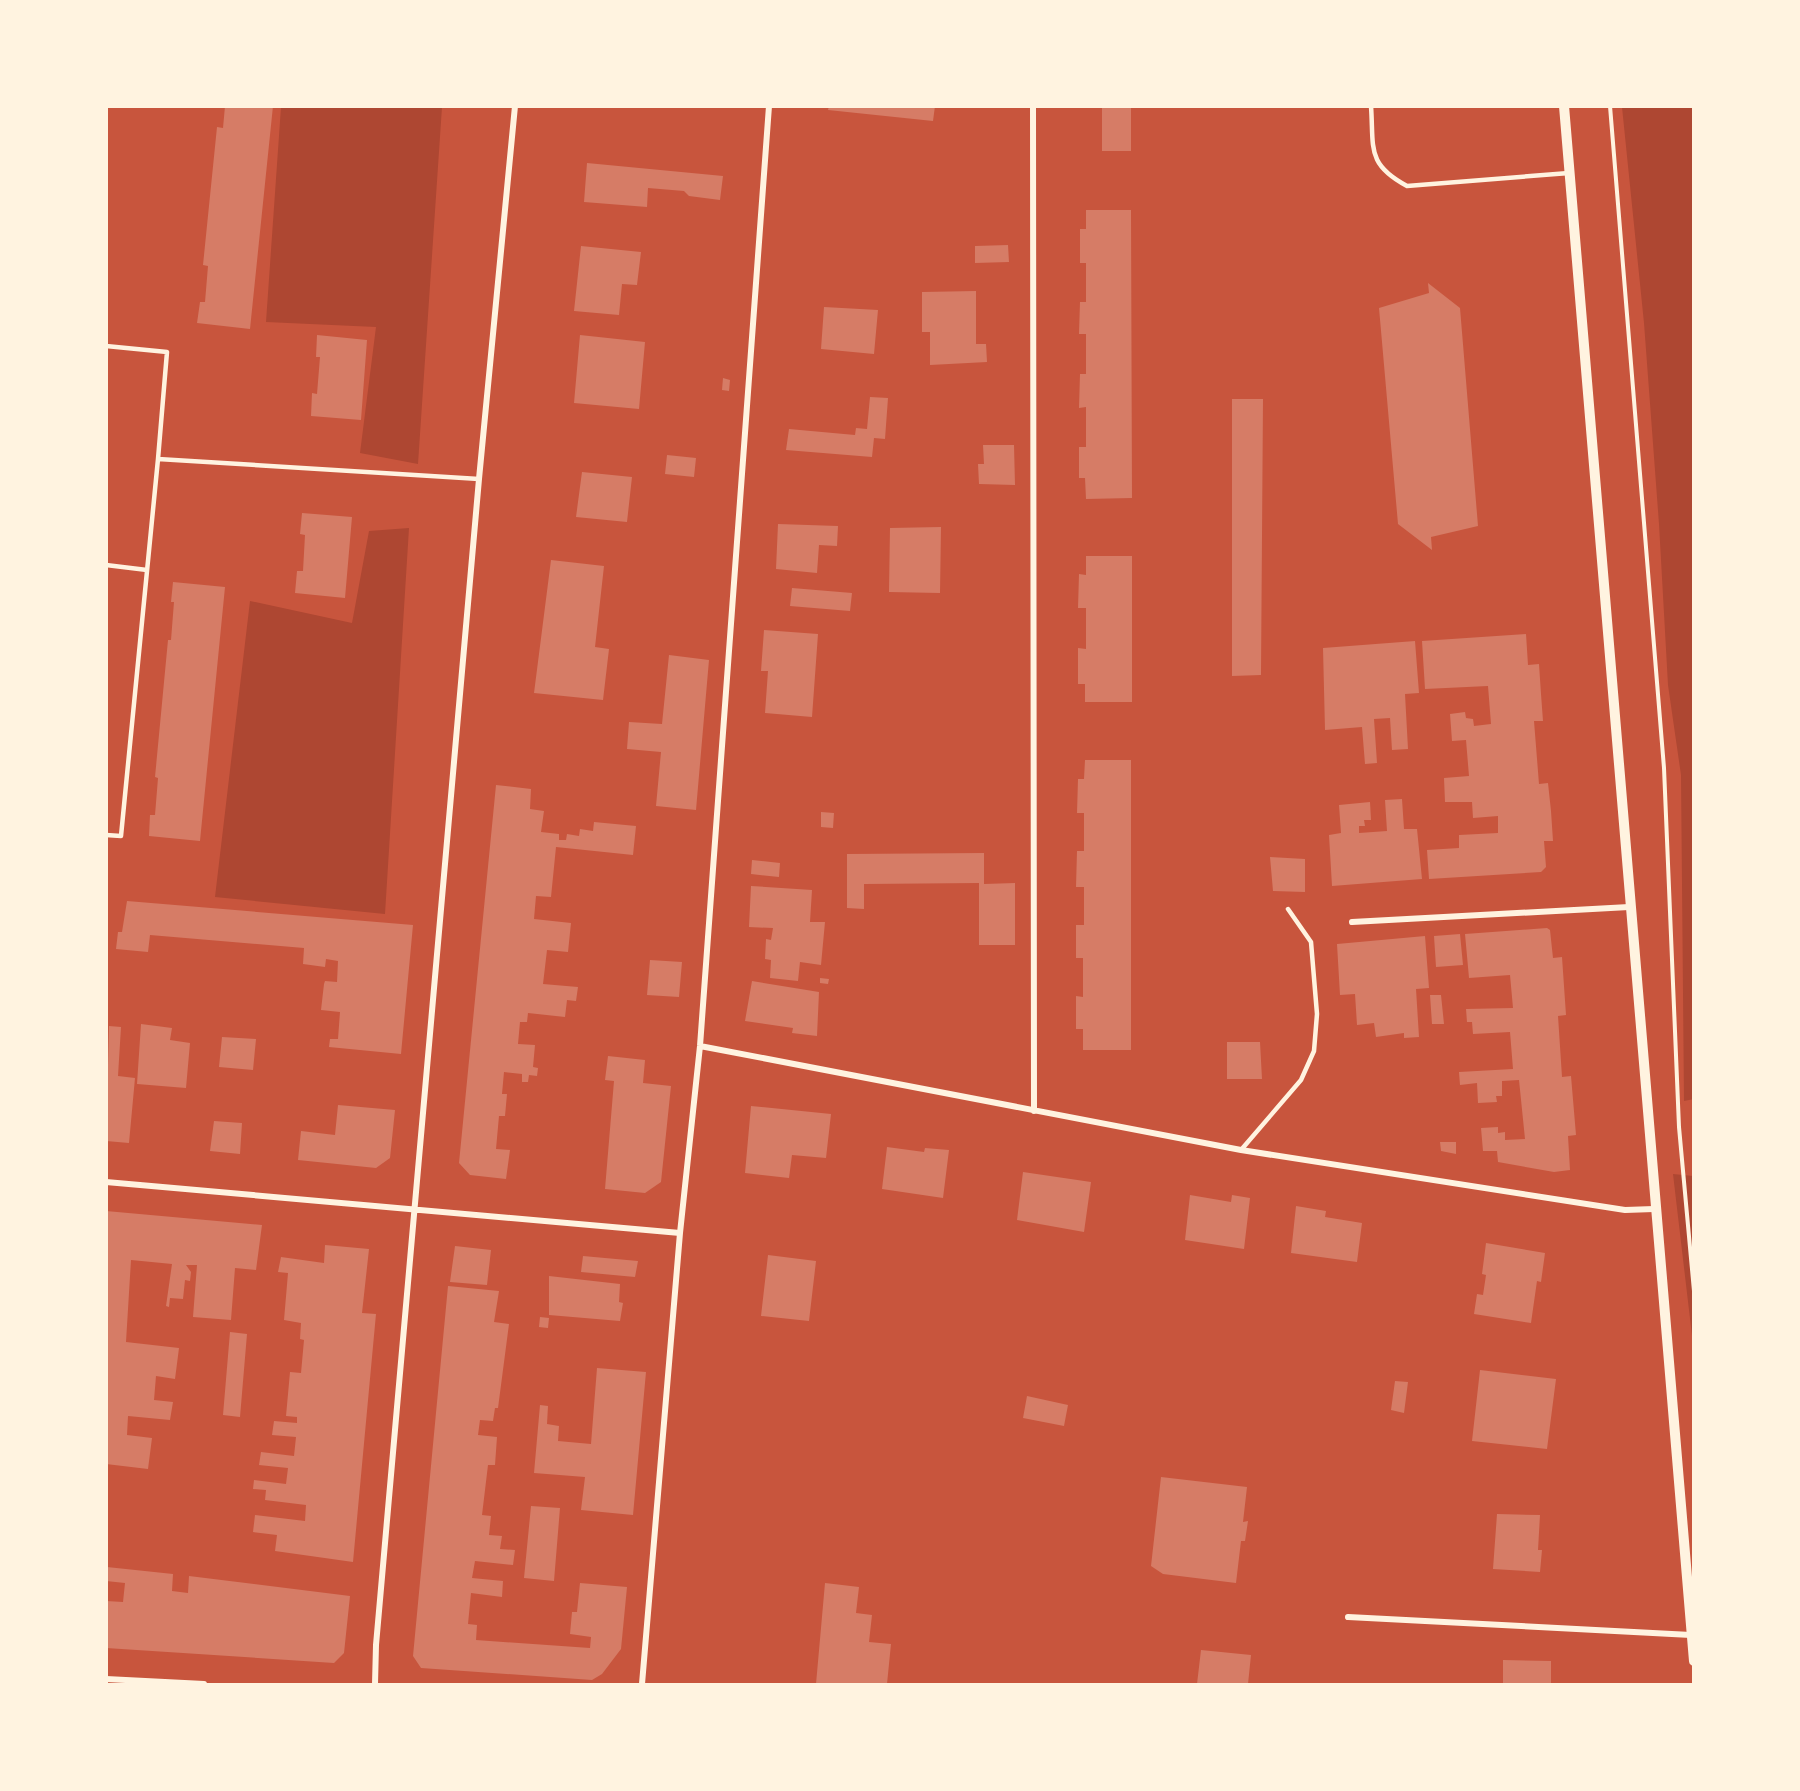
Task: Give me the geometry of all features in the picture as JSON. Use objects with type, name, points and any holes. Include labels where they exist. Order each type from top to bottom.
[{"type":"street","points":[[375,1684],[376,1645],[413,1209],[515,106]]},
{"type":"street","points":[[642,1684],[680,1233],[700,1046],[769,106]]},
{"type":"street","points":[[1033,106],[1034,1110]]},
{"type":"street","points":[[1564,106],[1654,1209],[1694,1661]]},
{"type":"street","points":[[1352,922],[1629,907]]},
{"type":"street","points":[[700,1046],[1241,1150],[1625,1210],[1654,1209]]},
{"type":"street","points":[[106,1182],[680,1233]]},
{"type":"street","points":[[1348,1617],[1691,1635]]},
{"type":"street","points":[[106,1679],[204,1684]]},
{"type":"lane","points":[[1371,106],[1374,157],[1387,175],[1407,186],[1569,173]]},
{"type":"lane","points":[[106,346],[167,352],[121,836],[106,835]]},
{"type":"lane","points":[[158,459],[479,479]]},
{"type":"lane","points":[[106,565],[147,570]]},
{"type":"lane","points":[[1241,1150],[1301,1080],[1314,1051],[1317,1014],[1311,942],[1288,909]]},
{"type":"path","points":[[1610,106],[1664,768],[1678,1127],[1694,1291]]},
{"type":"shaded area","points":[[281,107],[442,107],[418,464],[360,453],[376,327],[266,322]]},
{"type":"shaded area","points":[[1622,107],[1693,107],[1694,1099],[1684,1101],[1681,775],[1668,685],[1644,323]]},
{"type":"shaded area","points":[[409,528],[385,914],[215,897],[250,601],[352,623],[369,531]]},
{"type":"shaded area","points":[[1673,1174],[1693,1176],[1693,1344]]},
{"type":"building","points":[[225,106],[273,106],[250,329],[197,323],[200,302],[205,302],[208,266],[203,265],[217,127],[223,128]]},
{"type":"building","points":[[829,106],[935,106],[933,121],[828,110]]},
{"type":"building","points":[[1102,106],[1131,106],[1131,151],[1102,151]]},
{"type":"building","points":[[587,163],[723,176],[720,200],[689,196],[684,191],[648,188],[647,207],[584,202]]},
{"type":"building","points":[[1086,210],[1131,210],[1132,498],[1086,499],[1085,478],[1079,478],[1079,447],[1086,447],[1086,407],[1079,408],[1080,374],[1086,374],[1086,334],[1079,334],[1080,302],[1086,302],[1086,263],[1080,263],[1080,229],[1086,229]]},
{"type":"building","points":[[1008,245],[1009,262],[975,263],[975,246]]},
{"type":"building","points":[[581,246],[641,252],[637,285],[622,284],[619,315],[574,311]]},
{"type":"building","points":[[1428,283],[1460,308],[1478,526],[1431,537],[1432,550],[1398,524],[1379,308],[1429,293]]},
{"type":"building","points":[[976,291],[976,344],[986,344],[987,362],[930,365],[930,332],[922,332],[922,292]]},
{"type":"building","points":[[824,307],[878,310],[874,354],[821,349]]},
{"type":"building","points":[[317,335],[367,340],[361,420],[311,416],[312,393],[317,394],[320,357],[316,357]]},
{"type":"building","points":[[580,335],[645,342],[639,409],[574,403]]},
{"type":"building","points":[[723,378],[730,380],[729,391],[722,390]]},
{"type":"building","points":[[870,397],[888,398],[885,439],[874,438],[872,457],[786,450],[789,429],[855,435],[856,428],[867,429]]},
{"type":"building","points":[[1232,399],[1263,399],[1261,675],[1232,676]]},
{"type":"building","points":[[983,445],[1014,445],[1015,485],[979,484],[978,464],[984,464]]},
{"type":"building","points":[[667,455],[696,458],[694,477],[665,474]]},
{"type":"building","points":[[582,472],[632,477],[627,522],[576,517]]},
{"type":"building","points":[[302,513],[352,517],[345,598],[295,593],[297,571],[303,571],[305,535],[300,534]]},
{"type":"building","points":[[778,524],[838,526],[837,546],[819,545],[817,573],[776,569]]},
{"type":"building","points":[[941,527],[940,593],[889,592],[890,528]]},
{"type":"building","points":[[1086,556],[1132,556],[1132,702],[1085,702],[1085,684],[1078,684],[1078,648],[1086,649],[1086,608],[1078,608],[1079,574],[1086,575]]},
{"type":"building","points":[[551,560],[604,566],[595,647],[609,649],[603,700],[534,693]]},
{"type":"building","points":[[173,582],[225,587],[200,841],[149,836],[150,815],[155,815],[158,778],[155,777],[168,640],[171,640]]},
{"type":"building","points":[[792,588],[852,593],[850,611],[790,606]]},
{"type":"building","points":[[764,630],[818,634],[812,717],[765,713],[768,671],[761,671]]},
{"type":"building","points":[[1526,634],[1528,665],[1539,664],[1543,721],[1534,721],[1539,784],[1548,783],[1553,841],[1544,841],[1546,867],[1541,872],[1429,879],[1427,850],[1459,848],[1459,835],[1498,833],[1498,816],[1473,818],[1472,802],[1445,802],[1444,778],[1469,776],[1466,740],[1452,741],[1450,714],[1465,712],[1466,718],[1473,719],[1474,726],[1491,724],[1488,686],[1425,689],[1422,641]]},
{"type":"building","points":[[1415,641],[1419,693],[1405,694],[1408,749],[1392,750],[1390,718],[1374,719],[1377,763],[1365,764],[1362,727],[1325,730],[1323,648]]},
{"type":"building","points":[[669,655],[709,660],[696,810],[656,806],[661,752],[627,749],[629,722],[662,724]]},
{"type":"building","points":[[1085,760],[1131,760],[1131,1050],[1083,1050],[1083,1029],[1076,1029],[1076,996],[1083,997],[1083,958],[1076,958],[1076,925],[1084,925],[1084,887],[1076,887],[1077,851],[1084,851],[1084,813],[1077,813],[1078,779],[1084,779]]},
{"type":"building","points":[[496,785],[531,789],[530,809],[544,811],[541,832],[559,834],[559,840],[566,840],[567,834],[579,836],[580,829],[593,831],[594,822],[636,826],[633,855],[556,847],[551,897],[536,896],[534,919],[571,923],[568,952],[547,950],[543,984],[578,987],[576,1001],[567,1000],[565,1017],[528,1013],[527,1022],[520,1022],[518,1044],[535,1045],[533,1067],[538,1068],[537,1076],[529,1075],[528,1082],[522,1082],[522,1074],[504,1072],[502,1094],[507,1094],[505,1116],[499,1116],[496,1149],[510,1150],[506,1179],[470,1175],[459,1163]]},
{"type":"building","points":[[1402,799],[1404,829],[1417,829],[1422,879],[1332,886],[1329,835],[1341,833],[1339,805],[1370,802],[1371,820],[1364,820],[1365,826],[1359,826],[1359,833],[1387,831],[1385,800]]},
{"type":"building","points":[[821,812],[834,813],[833,828],[821,827]]},
{"type":"building","points":[[984,853],[984,884],[1015,883],[1015,945],[979,945],[979,883],[864,884],[864,909],[847,908],[847,854]]},
{"type":"building","points":[[1270,857],[1305,859],[1305,892],[1273,891]]},
{"type":"building","points":[[752,860],[780,863],[779,877],[751,874]]},
{"type":"building","points":[[751,886],[812,890],[810,922],[825,922],[821,965],[800,962],[798,981],[770,978],[771,960],[765,959],[766,939],[771,940],[773,928],[749,927]]},
{"type":"building","points":[[127,901],[413,925],[401,1054],[329,1047],[330,1039],[338,1039],[340,1012],[321,1010],[325,981],[337,982],[338,961],[326,959],[325,967],[303,964],[304,948],[150,935],[148,952],[116,949],[118,932],[122,932]]},
{"type":"building","points":[[1547,928],[1550,930],[1553,958],[1562,957],[1566,1015],[1558,1016],[1562,1077],[1571,1076],[1576,1135],[1568,1136],[1570,1170],[1554,1172],[1498,1162],[1497,1151],[1483,1151],[1481,1128],[1498,1127],[1498,1133],[1505,1132],[1505,1140],[1525,1139],[1519,1080],[1502,1081],[1502,1096],[1496,1096],[1497,1102],[1478,1103],[1477,1083],[1460,1085],[1459,1072],[1513,1069],[1510,1032],[1473,1034],[1472,1022],[1467,1022],[1466,1009],[1513,1008],[1510,975],[1469,978],[1465,934]]},
{"type":"building","points":[[1460,934],[1463,965],[1436,967],[1434,936]]},
{"type":"building","points":[[1425,936],[1429,988],[1416,989],[1419,1037],[1404,1038],[1404,1033],[1376,1037],[1374,1023],[1357,1025],[1355,994],[1340,995],[1337,944]]},
{"type":"building","points":[[650,960],[682,962],[679,997],[647,995]]},
{"type":"building","points":[[820,978],[829,979],[828,984],[820,983]]},
{"type":"building","points":[[752,981],[819,992],[817,1036],[792,1033],[793,1028],[745,1021]]},
{"type":"building","points":[[1430,995],[1441,995],[1444,1024],[1432,1024]]},
{"type":"building","points":[[141,1024],[172,1028],[170,1040],[190,1043],[186,1088],[137,1084]]},
{"type":"building","points":[[109,1026],[121,1027],[118,1076],[135,1078],[129,1143],[106,1141]]},
{"type":"building","points":[[222,1037],[256,1039],[253,1070],[219,1067]]},
{"type":"building","points":[[1227,1042],[1260,1042],[1262,1079],[1227,1079]]},
{"type":"building","points":[[608,1056],[645,1060],[643,1083],[671,1086],[661,1182],[645,1193],[605,1189],[614,1081],[605,1080]]},
{"type":"building","points":[[338,1105],[395,1110],[390,1158],[376,1168],[298,1160],[301,1131],[335,1135]]},
{"type":"building","points":[[751,1106],[831,1114],[826,1158],[792,1155],[789,1178],[745,1173]]},
{"type":"building","points":[[214,1121],[242,1123],[240,1154],[210,1151]]},
{"type":"building","points":[[1440,1142],[1456,1142],[1456,1154],[1441,1151]]},
{"type":"building","points":[[887,1147],[924,1152],[925,1148],[949,1150],[943,1198],[882,1189]]},
{"type":"building","points":[[1023,1172],[1091,1182],[1084,1232],[1017,1220]]},
{"type":"building","points":[[1190,1195],[1231,1202],[1232,1195],[1250,1198],[1244,1249],[1185,1240]]},
{"type":"building","points":[[1296,1206],[1326,1211],[1325,1217],[1362,1223],[1357,1262],[1291,1253]]},
{"type":"building","points":[[106,1211],[262,1225],[256,1270],[235,1268],[231,1320],[193,1317],[197,1265],[186,1265],[191,1272],[190,1281],[185,1280],[183,1299],[170,1298],[169,1307],[166,1306],[172,1264],[131,1260],[126,1342],[179,1348],[175,1379],[156,1376],[154,1400],[173,1402],[170,1420],[128,1416],[127,1435],[152,1438],[148,1469],[106,1464]]},
{"type":"building","points":[[1486,1243],[1545,1253],[1541,1282],[1537,1281],[1531,1323],[1474,1314],[1477,1294],[1483,1295],[1486,1275],[1482,1274]]},
{"type":"building","points":[[325,1245],[369,1249],[362,1313],[376,1314],[353,1562],[275,1551],[277,1535],[253,1532],[255,1515],[305,1521],[306,1505],[265,1500],[266,1490],[253,1489],[254,1480],[286,1484],[288,1468],[259,1465],[261,1452],[294,1456],[296,1437],[272,1435],[274,1421],[297,1423],[297,1417],[286,1416],[290,1372],[301,1373],[304,1340],[300,1339],[301,1323],[284,1320],[288,1273],[278,1272],[281,1257],[324,1263]]},
{"type":"building","points":[[455,1246],[491,1250],[487,1285],[450,1282]]},
{"type":"building","points":[[768,1255],[816,1261],[809,1321],[761,1316]]},
{"type":"building","points":[[583,1256],[638,1261],[635,1277],[581,1272]]},
{"type":"building","points":[[549,1276],[620,1284],[619,1302],[623,1303],[620,1321],[549,1315]]},
{"type":"building","points":[[448,1286],[499,1291],[494,1322],[509,1324],[498,1408],[495,1408],[493,1421],[480,1420],[478,1435],[497,1437],[495,1465],[488,1465],[482,1515],[491,1516],[489,1535],[502,1536],[500,1549],[515,1550],[513,1565],[475,1561],[472,1578],[503,1581],[502,1597],[471,1593],[468,1624],[477,1625],[476,1640],[590,1648],[591,1637],[570,1634],[572,1612],[577,1612],[580,1583],[627,1587],[621,1649],[602,1674],[592,1680],[421,1668],[413,1656]]},
{"type":"building","points":[[540,1317],[549,1318],[548,1328],[539,1327]]},
{"type":"building","points":[[230,1332],[247,1334],[240,1417],[223,1415]]},
{"type":"building","points":[[597,1368],[646,1372],[633,1515],[581,1510],[585,1477],[534,1473],[540,1405],[548,1406],[547,1424],[559,1426],[558,1441],[591,1444]]},
{"type":"building","points":[[1480,1370],[1556,1379],[1547,1449],[1472,1441]]},
{"type":"building","points":[[1395,1381],[1408,1382],[1404,1413],[1391,1410]]},
{"type":"building","points":[[1027,1396],[1068,1405],[1064,1426],[1023,1418]]},
{"type":"building","points":[[1161,1477],[1247,1487],[1243,1522],[1248,1521],[1245,1541],[1241,1541],[1236,1583],[1163,1574],[1151,1566]]},
{"type":"building","points":[[531,1506],[560,1508],[554,1581],[524,1578]]},
{"type":"building","points":[[1497,1514],[1540,1515],[1538,1550],[1542,1550],[1540,1572],[1493,1569]]},
{"type":"building","points":[[107,1567],[173,1574],[172,1591],[188,1593],[189,1576],[350,1596],[344,1653],[334,1663],[106,1648],[106,1601],[123,1602],[125,1583],[106,1581]]},
{"type":"building","points":[[825,1583],[859,1587],[856,1613],[872,1615],[869,1642],[891,1644],[887,1684],[816,1684]]},
{"type":"building","points":[[1201,1650],[1251,1655],[1248,1684],[1197,1684]]},
{"type":"building","points":[[1503,1660],[1551,1661],[1551,1684],[1503,1684]]}]
